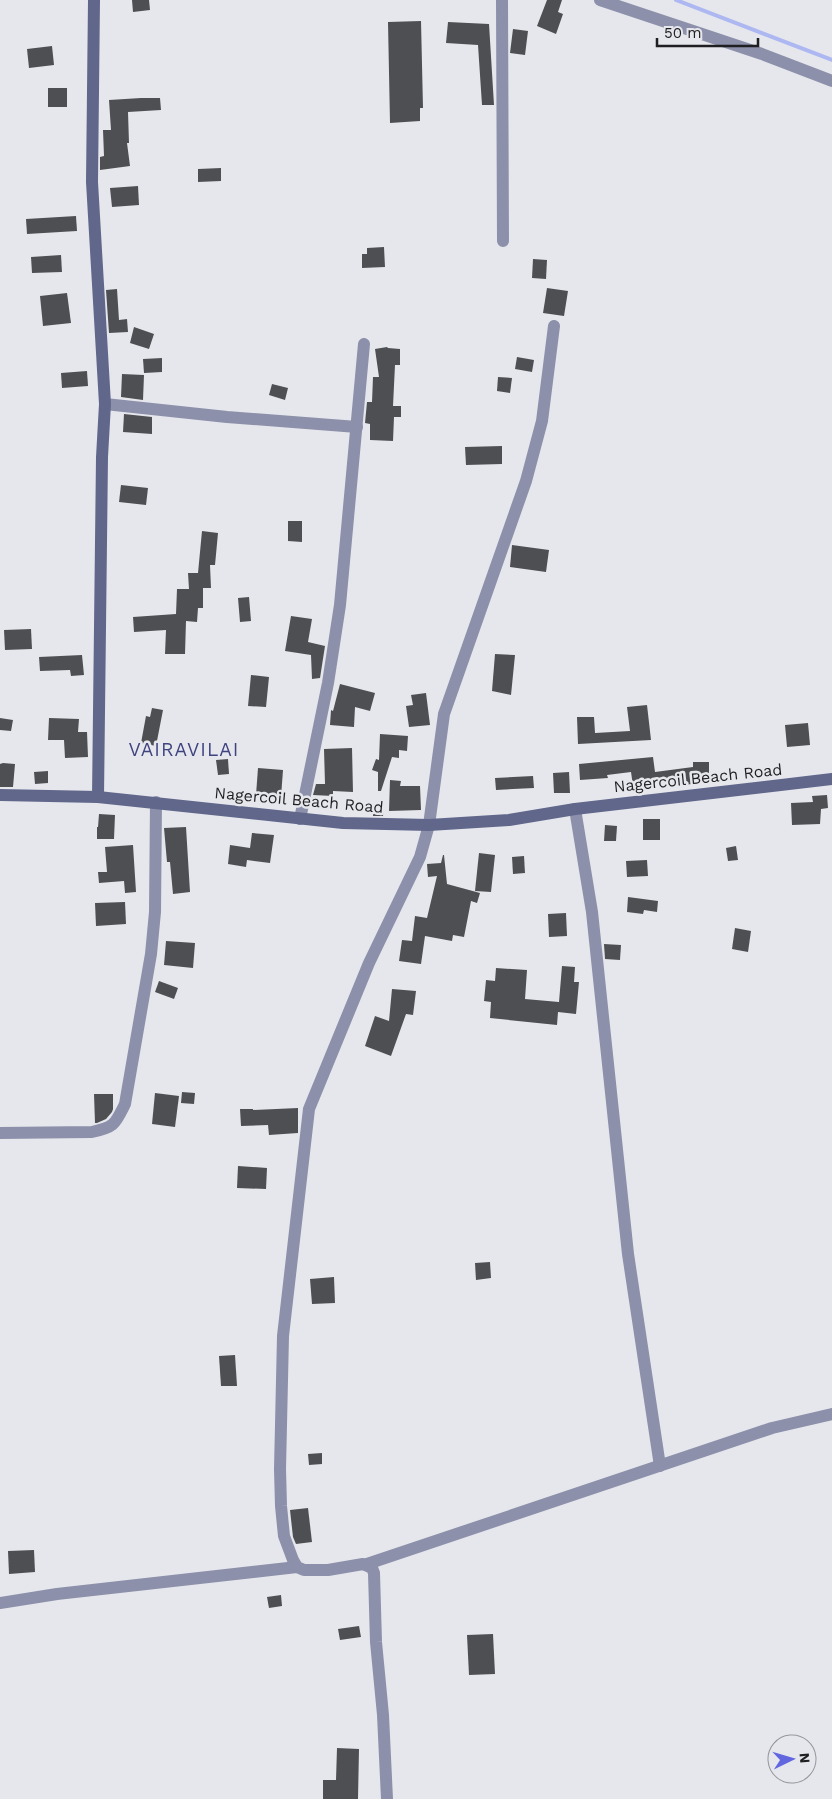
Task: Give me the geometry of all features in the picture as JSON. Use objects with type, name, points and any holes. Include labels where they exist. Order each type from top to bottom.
[{"type":"main road","points":[[94,0],[92,182],[105,404],[102,457],[98,797]]},
{"type":"main road","name":"Nagercoil Beach Road","points":[[0,795],[98,797],[343,823],[429,825],[509,820],[575,809],[832,779]]},
{"type":"street","points":[[502,0],[503,242]]},
{"type":"street","points":[[600,0],[762,54],[832,81]]},
{"type":"street","points":[[297,1567],[284,1536],[281,1506],[281,1381],[283,1336],[309,1109],[369,963],[420,857],[429,825],[444,714],[526,481],[542,421],[554,326]]},
{"type":"street","points":[[300,819],[328,683],[340,605],[364,344]]},
{"type":"street","points":[[105,404],[227,417],[357,427]]},
{"type":"street","points":[[0,1134],[92,1132],[116,1123],[125,1104],[151,954],[155,912],[156,802]]},
{"type":"street","points":[[575,809],[592,912],[628,1254],[660,1466]]},
{"type":"street","points":[[0,1603],[57,1594],[297,1567],[312,1571],[368,1564],[772,1428],[832,1414]]},
{"type":"street","points":[[368,1564],[374,1573],[376,1642],[383,1715],[387,1799]]},
{"type":"building","points":[[132,0],[149,0],[150,10],[133,12]]},
{"type":"building","points":[[547,0],[562,0],[558,12],[563,14],[556,34],[537,26]]},
{"type":"building","points":[[421,21],[423,108],[420,108],[420,121],[390,123],[388,22]]},
{"type":"building","points":[[448,22],[489,24],[494,105],[482,105],[478,45],[446,43]]},
{"type":"building","points":[[513,29],[528,31],[525,55],[510,53]]},
{"type":"building","points":[[52,46],[54,65],[29,68],[27,49]]},
{"type":"building","points":[[48,88],[67,88],[67,107],[48,107]]},
{"type":"building","points":[[160,98],[161,110],[128,112],[129,143],[127,143],[130,166],[100,170],[100,157],[104,156],[103,130],[111,130],[109,100]]},
{"type":"building","points":[[221,168],[221,181],[198,182],[198,169]]},
{"type":"building","points":[[138,186],[139,205],[112,207],[110,188]]},
{"type":"building","points":[[76,216],[77,231],[27,234],[26,219]]},
{"type":"building","points":[[384,247],[385,267],[362,268],[362,254],[367,254],[367,248]]},
{"type":"building","points":[[61,255],[62,272],[32,273],[31,257]]},
{"type":"building","points":[[533,259],[547,260],[546,279],[532,278]]},
{"type":"building","points":[[547,288],[568,291],[564,316],[543,313]]},
{"type":"building","points":[[117,289],[119,320],[127,319],[128,332],[109,333],[106,290]]},
{"type":"building","points":[[67,293],[71,323],[43,326],[40,296]]},
{"type":"building","points":[[134,327],[154,334],[149,349],[130,343]]},
{"type":"building","points":[[387,347],[400,349],[400,365],[395,365],[393,406],[401,406],[401,417],[394,417],[393,441],[370,440],[370,424],[365,423],[367,402],[372,402],[373,377],[379,377],[375,349]]},
{"type":"building","points":[[517,357],[534,360],[532,372],[515,369]]},
{"type":"building","points":[[162,358],[162,372],[144,373],[143,359]]},
{"type":"building","points":[[87,371],[88,386],[62,388],[61,373]]},
{"type":"building","points":[[122,374],[144,375],[143,400],[121,397]]},
{"type":"building","points":[[498,377],[512,378],[510,393],[497,391]]},
{"type":"building","points":[[272,384],[288,388],[285,400],[269,395]]},
{"type":"building","points":[[124,414],[152,417],[152,434],[123,432]]},
{"type":"building","points":[[502,446],[502,464],[466,465],[465,447]]},
{"type":"building","points":[[121,485],[148,488],[146,505],[119,502]]},
{"type":"building","points":[[288,521],[302,521],[302,542],[288,541]]},
{"type":"building","points":[[202,531],[218,533],[215,565],[210,565],[211,588],[203,588],[203,608],[198,608],[197,622],[186,621],[185,654],[165,654],[166,630],[134,632],[133,617],[176,614],[177,589],[189,589],[188,573],[198,573]]},
{"type":"building","points":[[512,545],[549,550],[546,572],[510,567]]},
{"type":"building","points":[[249,597],[251,621],[240,622],[238,598]]},
{"type":"building","points":[[291,616],[312,619],[308,642],[325,646],[320,678],[312,679],[311,655],[285,651]]},
{"type":"building","points":[[31,629],[32,649],[5,650],[4,630]]},
{"type":"building","points":[[495,654],[515,655],[511,695],[492,691]]},
{"type":"building","points":[[82,655],[84,675],[71,676],[70,670],[40,671],[39,657]]},
{"type":"building","points":[[251,675],[269,677],[266,707],[248,706]]},
{"type":"building","points":[[340,684],[375,693],[370,711],[355,707],[354,727],[330,725],[331,710],[333,711]]},
{"type":"building","points":[[426,693],[430,725],[409,727],[406,706],[413,705],[411,695]]},
{"type":"building","points":[[647,705],[651,740],[578,744],[577,717],[594,717],[595,733],[630,731],[627,707]]},
{"type":"building","points":[[152,708],[163,710],[156,746],[141,743],[146,716],[150,717]]},
{"type":"building","points":[[0,718],[13,720],[11,731],[0,730]]},
{"type":"building","points":[[49,718],[79,719],[78,732],[87,732],[88,757],[65,758],[64,740],[48,740]]},
{"type":"building","points":[[808,723],[810,745],[787,747],[785,725]]},
{"type":"building","points":[[380,734],[408,736],[407,751],[399,750],[399,758],[392,757],[381,791],[378,791],[378,772],[372,770],[376,759],[379,760]]},
{"type":"building","points":[[352,748],[353,792],[333,791],[333,796],[313,795],[316,784],[325,784],[324,749]]},
{"type":"building","points":[[653,757],[655,772],[693,767],[693,762],[709,762],[709,779],[692,778],[692,784],[668,787],[668,782],[633,786],[631,772],[607,775],[608,778],[580,780],[579,764]]},
{"type":"building","points":[[228,759],[229,774],[218,775],[216,760]]},
{"type":"building","points":[[0,764],[15,764],[13,787],[0,787]]},
{"type":"building","points":[[258,768],[283,770],[281,797],[256,795]]},
{"type":"building","points":[[48,771],[48,783],[35,784],[34,772]]},
{"type":"building","points":[[569,772],[570,793],[554,793],[553,773]]},
{"type":"building","points":[[533,776],[534,788],[496,790],[495,778]]},
{"type":"building","points":[[390,780],[401,781],[400,786],[420,786],[421,810],[389,811]]},
{"type":"building","points":[[827,795],[828,808],[821,809],[820,824],[792,825],[791,803],[813,802],[812,796]]},
{"type":"building","points":[[373,804],[384,805],[383,816],[373,816]]},
{"type":"building","points":[[99,814],[115,815],[114,839],[97,839]]},
{"type":"building","points":[[643,819],[660,819],[660,840],[643,840]]},
{"type":"building","points":[[605,825],[617,826],[616,841],[604,841]]},
{"type":"building","points":[[186,827],[190,892],[173,894],[170,862],[167,862],[164,828]]},
{"type":"building","points":[[252,833],[274,835],[270,863],[247,860],[246,867],[228,864],[230,845],[250,848]]},
{"type":"building","points":[[133,845],[136,892],[125,893],[124,881],[99,883],[98,872],[107,872],[105,847]]},
{"type":"building","points":[[736,846],[738,860],[728,861],[726,848]]},
{"type":"building","points":[[479,853],[495,855],[491,892],[475,891]]},
{"type":"building","points":[[443,855],[447,884],[480,893],[477,903],[471,901],[464,937],[453,935],[452,941],[425,936],[421,964],[399,961],[402,940],[412,941],[415,916],[427,918],[437,876],[428,877],[427,864],[441,863]]},
{"type":"building","points":[[524,856],[525,873],[513,874],[512,857]]},
{"type":"building","points":[[647,860],[648,876],[627,877],[626,861]]},
{"type":"building","points":[[628,897],[658,901],[657,912],[644,910],[643,914],[627,912]]},
{"type":"building","points":[[125,902],[126,924],[96,926],[95,903]]},
{"type":"building","points":[[566,913],[567,936],[549,937],[548,914]]},
{"type":"building","points":[[735,928],[751,931],[748,952],[732,949]]},
{"type":"building","points":[[166,941],[195,943],[193,968],[164,965]]},
{"type":"building","points":[[604,944],[621,945],[620,960],[605,959]]},
{"type":"building","points":[[562,966],[575,967],[574,982],[579,982],[576,1014],[558,1012],[557,1025],[490,1018],[491,1002],[484,1001],[486,980],[495,981],[496,968],[527,970],[525,999],[559,1002]]},
{"type":"building","points":[[159,981],[178,988],[174,999],[155,992]]},
{"type":"building","points":[[392,989],[416,991],[413,1015],[406,1014],[391,1056],[365,1046],[375,1016],[389,1021]]},
{"type":"building","points":[[182,1092],[195,1093],[194,1104],[181,1103]]},
{"type":"building","points":[[155,1093],[179,1096],[175,1127],[152,1124]]},
{"type":"building","points":[[94,1094],[113,1094],[112,1112],[106,1119],[97,1123],[95,1123]]},
{"type":"building","points":[[298,1108],[298,1133],[269,1135],[268,1125],[241,1126],[240,1109]]},
{"type":"building","points":[[238,1166],[267,1168],[266,1189],[237,1188]]},
{"type":"building","points":[[490,1262],[491,1278],[476,1280],[475,1263]]},
{"type":"building","points":[[334,1277],[335,1303],[312,1304],[310,1279]]},
{"type":"building","points":[[235,1355],[237,1386],[221,1386],[219,1356]]},
{"type":"building","points":[[322,1453],[322,1464],[309,1465],[308,1454]]},
{"type":"building","points":[[308,1508],[312,1542],[296,1544],[293,1537],[290,1510]]},
{"type":"building","points":[[34,1550],[35,1572],[9,1574],[8,1551]]},
{"type":"building","points":[[281,1595],[282,1606],[269,1608],[267,1597]]},
{"type":"building","points":[[359,1626],[361,1637],[340,1640],[338,1629]]},
{"type":"building","points":[[493,1634],[495,1674],[469,1675],[467,1635]]},
{"type":"building","points":[[337,1748],[359,1749],[358,1799],[323,1799],[323,1780],[336,1780]]},
{"type":"waterway","points":[[676,0],[832,60]]},
{"type":"district","name":"VAIRAVILAI","points":[[184,749]]}]
